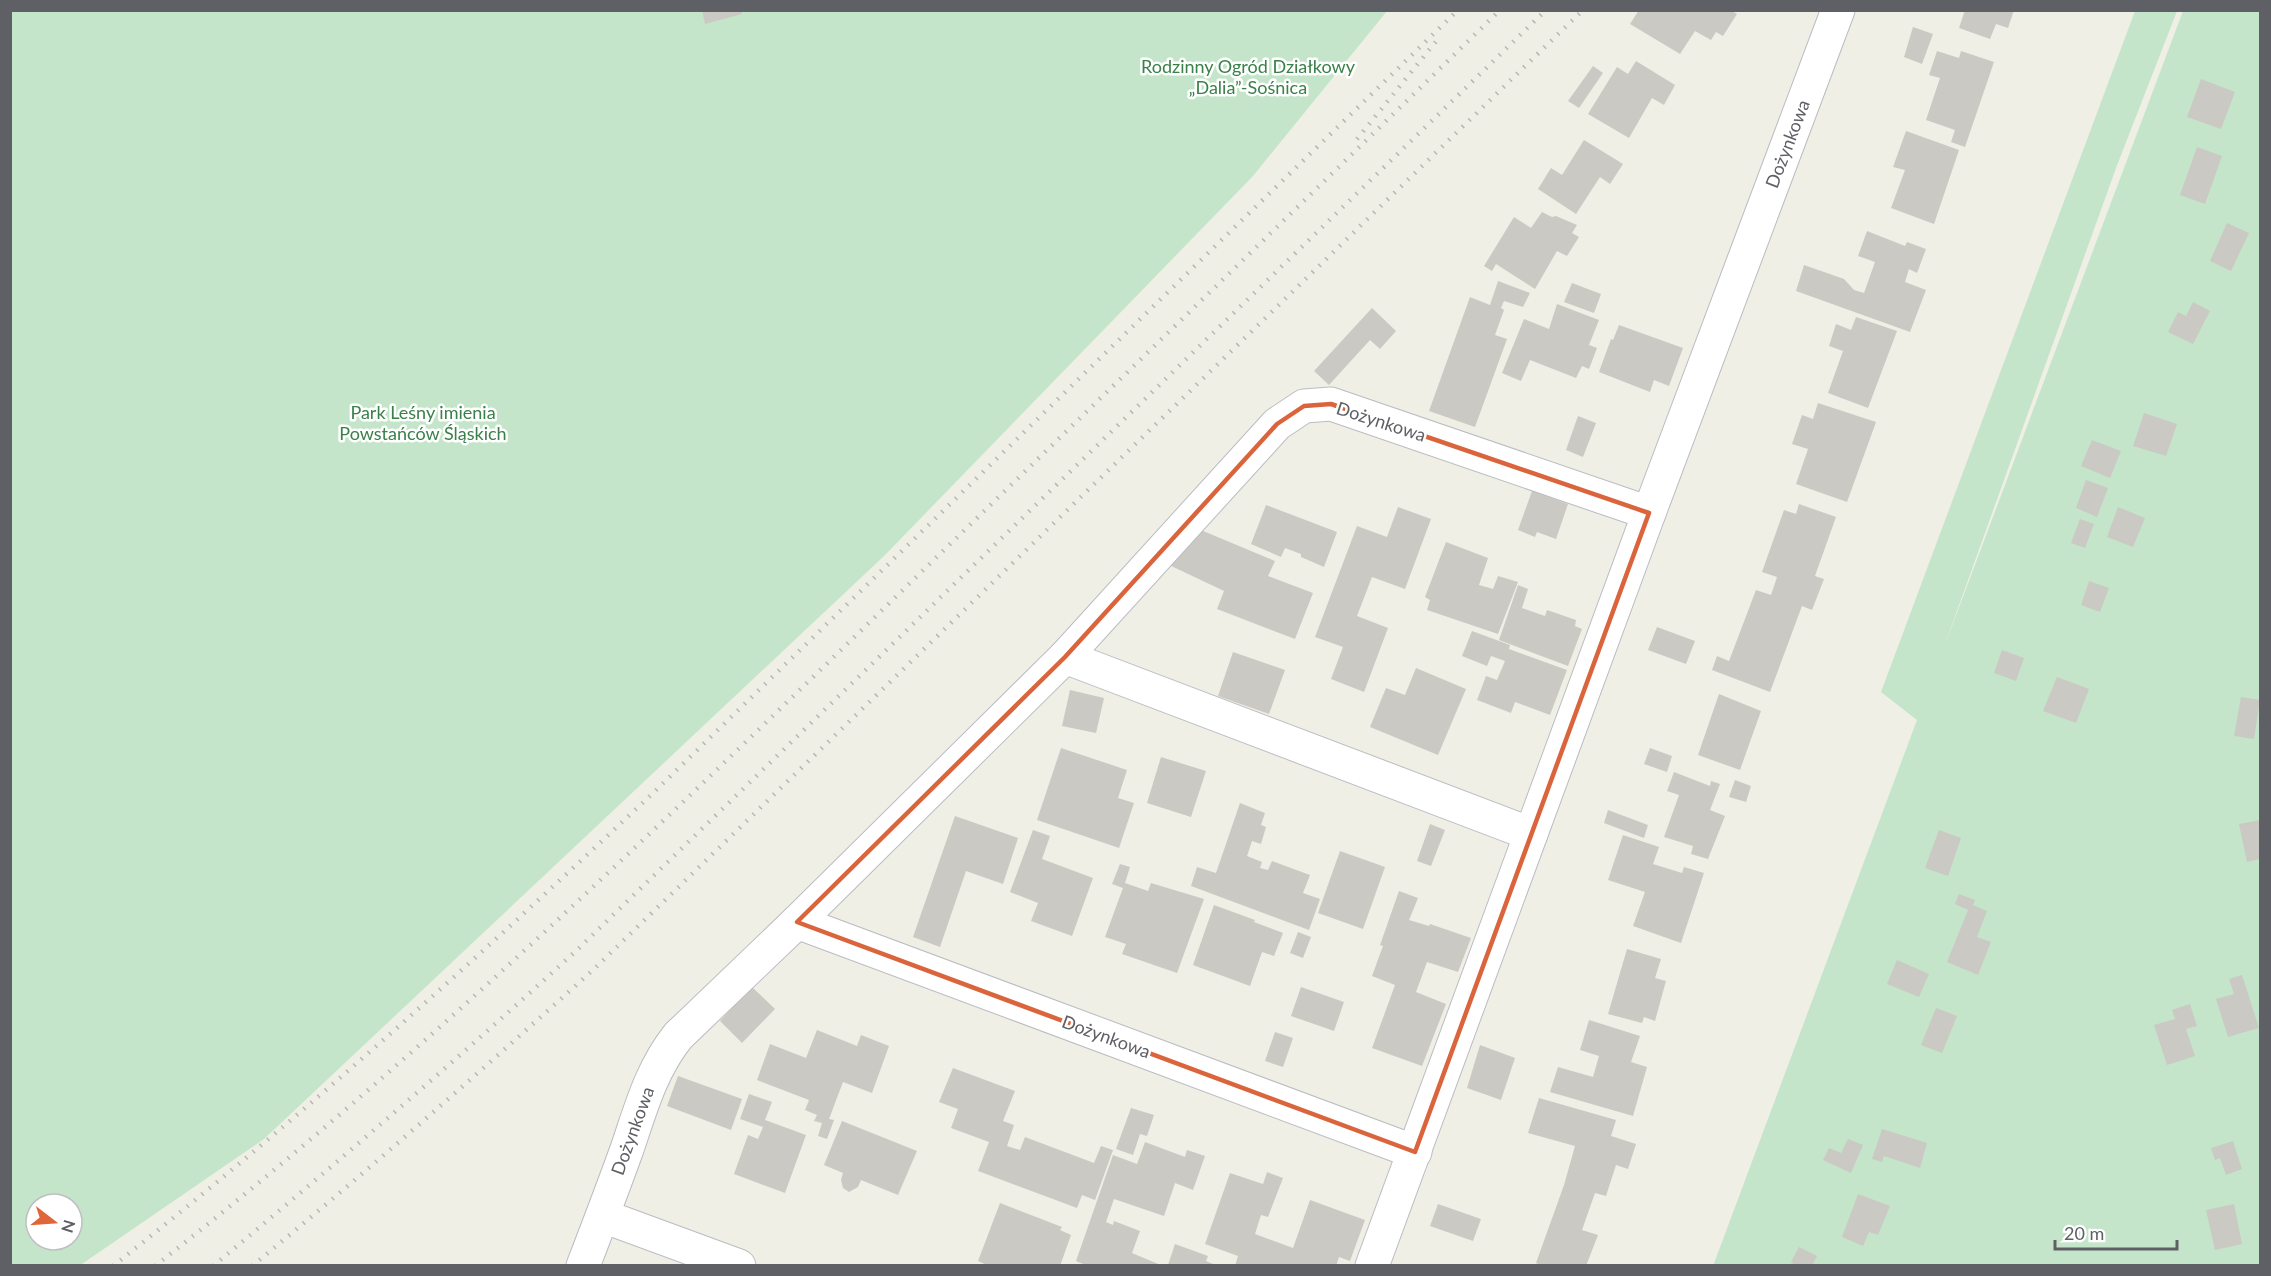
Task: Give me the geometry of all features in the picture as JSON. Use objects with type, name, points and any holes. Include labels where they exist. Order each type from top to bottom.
[{"type":"street","name":"Dożynkowa","points":[[1372,1266],[1649,513],[1838,10]]},
{"type":"street","name":"Dożynkowa","points":[[583,1266],[651,1081],[663,1056],[678,1036],[797,922],[1065,657],[1277,424],[1304,406],[1331,404],[1649,513]]},
{"type":"street","points":[[1065,657],[1531,834]]},
{"type":"street","name":"Dożynkowa","points":[[797,922],[1414,1152]]},
{"type":"street","points":[[603,1216],[738,1266]]},
{"type":"highlighted area","points":[[1331,404],[1649,513],[1415,1152],[797,922],[1065,657],[1277,424],[1304,406]]},
{"type":"green space","name":"Park Leśny imienia Powstańców Śląskich","points":[[10,11],[1387,11],[1253,176],[884,556],[264,1139],[79,1266],[11,1265]]},
{"type":"green space","points":[[2135,11],[2177,11],[2116,168],[1943,650],[2183,11],[2260,11],[2260,1265],[1713,1266],[1917,720],[1881,692]]},
{"type":"building","points":[[702,10],[741,10],[742,14],[705,24]]},
{"type":"building","points":[[1639,10],[1730,10],[1737,14],[1723,36],[1716,32],[1711,40],[1695,31],[1680,54],[1630,24]]},
{"type":"building","points":[[1965,10],[2014,10],[2008,28],[1996,24],[1990,39],[1959,28]]},
{"type":"building","points":[[1913,27],[1933,34],[1922,64],[1904,57]]},
{"type":"building","points":[[1937,51],[1959,58],[1961,51],[1994,62],[1965,147],[1951,142],[1955,130],[1926,120],[1940,78],[1929,75]]},
{"type":"building","points":[[1636,61],[1675,85],[1664,105],[1652,98],[1629,138],[1588,114],[1617,67],[1628,74]]},
{"type":"building","points":[[1593,66],[1603,73],[1579,108],[1568,101]]},
{"type":"building","points":[[2201,79],[2235,92],[2221,129],[2187,117]]},
{"type":"building","points":[[1906,131],[1959,150],[1934,224],[1891,208],[1905,170],[1893,167]]},
{"type":"building","points":[[1584,140],[1623,164],[1610,184],[1600,177],[1576,214],[1538,189],[1551,168],[1562,175]]},
{"type":"building","points":[[2197,147],[2222,156],[2205,204],[2180,195]]},
{"type":"building","points":[[1542,212],[1577,225],[1572,233],[1579,237],[1567,256],[1557,251],[1535,289],[1496,264],[1492,271],[1484,266],[1514,217],[1531,228]]},
{"type":"building","points":[[2227,223],[2249,233],[2231,271],[2210,261]]},
{"type":"building","points":[[1867,231],[1905,246],[1907,242],[1926,249],[1917,273],[1909,269],[1905,282],[1926,290],[1910,332],[1796,291],[1804,265],[1844,279],[1854,290],[1864,293],[1875,262],[1858,256]]},
{"type":"building","points":[[1498,281],[1530,293],[1523,307],[1504,301],[1501,308],[1504,310],[1495,335],[1507,339],[1475,427],[1429,411],[1470,297],[1490,305]]},
{"type":"building","points":[[1572,283],[1601,294],[1594,313],[1564,302]]},
{"type":"building","points":[[2193,302],[2210,311],[2193,344],[2168,332],[2178,312],[2186,316]]},
{"type":"building","points":[[1557,304],[1599,320],[1589,345],[1597,348],[1589,369],[1582,366],[1576,378],[1530,360],[1521,381],[1502,373],[1524,319],[1549,329]]},
{"type":"building","points":[[1372,308],[1396,331],[1380,349],[1370,340],[1329,385],[1314,371]]},
{"type":"building","points":[[1856,317],[1897,331],[1868,408],[1828,393],[1843,351],[1829,346],[1836,324],[1851,330]]},
{"type":"building","points":[[1619,325],[1683,348],[1669,386],[1654,380],[1650,392],[1599,372],[1611,339],[1613,340]]},
{"type":"building","points":[[1818,403],[1876,422],[1847,502],[1796,484],[1808,449],[1792,444],[1802,415],[1813,419]]},
{"type":"building","points":[[2144,413],[2177,424],[2166,456],[2133,446]]},
{"type":"building","points":[[1578,416],[1596,423],[1583,457],[1566,450]]},
{"type":"building","points":[[2092,440],[2121,451],[2110,478],[2081,466]]},
{"type":"building","points":[[2086,480],[2108,488],[2097,517],[2076,508]]},
{"type":"building","points":[[1532,491],[1568,504],[1556,539],[1537,532],[1535,537],[1518,530]]},
{"type":"building","points":[[1799,504],[1836,517],[1815,576],[1824,579],[1812,610],[1802,606],[1770,692],[1712,670],[1717,656],[1729,661],[1756,590],[1771,595],[1777,577],[1762,572],[1784,510],[1796,514]]},
{"type":"building","points":[[1266,505],[1337,532],[1324,567],[1285,548],[1281,557],[1251,544]]},
{"type":"building","points":[[1398,507],[1431,519],[1405,589],[1372,577],[1357,616],[1388,628],[1364,692],[1331,679],[1343,647],[1315,637],[1357,526],[1387,537]]},
{"type":"building","points":[[2118,507],[2145,518],[2133,547],[2107,537]]},
{"type":"building","points":[[2080,519],[2094,524],[2085,548],[2071,543]]},
{"type":"building","points":[[1196,528],[1275,561],[1268,576],[1313,593],[1295,639],[1217,609],[1224,591],[1167,564]]},
{"type":"building","points":[[1446,542],[1488,558],[1479,585],[1493,589],[1498,576],[1518,582],[1498,634],[1427,610],[1430,600],[1425,597]]},
{"type":"building","points":[[2089,581],[2109,588],[2100,612],[2081,605]]},
{"type":"building","points":[[1518,585],[1528,589],[1522,608],[1545,616],[1547,610],[1576,620],[1575,626],[1582,629],[1568,666],[1499,640]]},
{"type":"building","points":[[1657,627],[1695,641],[1686,664],[1648,650]]},
{"type":"building","points":[[1472,631],[1510,645],[1509,649],[1567,670],[1550,715],[1515,702],[1511,713],[1477,700],[1486,676],[1497,680],[1505,661],[1491,656],[1487,666],[1462,656]]},
{"type":"building","points":[[2002,650],[2024,658],[2016,681],[1994,673]]},
{"type":"building","points":[[1233,652],[1285,670],[1269,714],[1218,696]]},
{"type":"building","points":[[1416,668],[1466,689],[1438,755],[1370,727],[1386,688],[1405,695]]},
{"type":"building","points":[[2057,677],[2089,689],[2076,723],[2043,711]]},
{"type":"building","points":[[1070,690],[1104,698],[1096,733],[1062,726]]},
{"type":"building","points":[[1719,694],[1761,711],[1740,770],[1698,755]]},
{"type":"building","points":[[2241,697],[2260,700],[2254,739],[2234,736]]},
{"type":"building","points":[[1061,748],[1127,770],[1118,798],[1134,803],[1119,848],[1037,820]]},
{"type":"building","points":[[1650,748],[1672,756],[1667,772],[1644,764]]},
{"type":"building","points":[[1161,757],[1206,771],[1191,817],[1147,803]]},
{"type":"building","points":[[1674,772],[1710,786],[1711,781],[1720,784],[1710,810],[1725,816],[1708,859],[1691,854],[1693,846],[1664,837],[1679,795],[1667,791]]},
{"type":"building","points":[[1735,780],[1751,786],[1746,802],[1729,797]]},
{"type":"building","points":[[1240,803],[1265,813],[1261,825],[1266,827],[1261,844],[1252,841],[1247,856],[1262,862],[1260,868],[1268,870],[1272,861],[1310,875],[1303,893],[1320,899],[1309,930],[1191,886],[1197,867],[1216,873]]},
{"type":"building","points":[[1608,810],[1648,825],[1644,838],[1604,823]]},
{"type":"building","points":[[955,816],[1018,838],[1003,884],[966,871],[940,947],[913,937]]},
{"type":"building","points":[[2260,820],[2260,859],[2247,862],[2239,824]]},
{"type":"building","points":[[1430,824],[1445,830],[1431,866],[1417,861]]},
{"type":"building","points":[[1033,830],[1050,836],[1042,859],[1093,878],[1072,936],[1031,921],[1038,903],[1010,892]]},
{"type":"building","points":[[1939,830],[1961,838],[1948,876],[1925,868]]},
{"type":"building","points":[[1623,835],[1659,847],[1653,864],[1682,873],[1684,867],[1704,873],[1681,943],[1633,926],[1645,892],[1608,880]]},
{"type":"building","points":[[1340,851],[1385,867],[1363,929],[1318,913]]},
{"type":"building","points":[[1120,864],[1130,867],[1125,883],[1148,891],[1151,883],[1204,899],[1177,973],[1122,954],[1126,944],[1105,937],[1123,888],[1112,884]]},
{"type":"building","points":[[1399,891],[1418,898],[1409,920],[1429,926],[1430,924],[1471,938],[1458,972],[1427,962],[1416,992],[1446,1004],[1422,1066],[1372,1048],[1395,985],[1372,976]]},
{"type":"building","points":[[1959,894],[1975,900],[1973,905],[1987,911],[1977,937],[1991,942],[1978,975],[1947,962],[1968,910],[1955,904]]},
{"type":"building","points":[[1214,905],[1283,933],[1274,956],[1262,952],[1250,986],[1193,965]]},
{"type":"building","points":[[1298,932],[1311,937],[1303,958],[1290,953]]},
{"type":"building","points":[[1627,949],[1661,959],[1655,978],[1666,981],[1655,1021],[1644,1017],[1642,1023],[1608,1014]]},
{"type":"building","points":[[1897,960],[1929,974],[1919,997],[1887,984]]},
{"type":"building","points":[[2242,975],[2259,1028],[2228,1037],[2216,999],[2234,994],[2229,979]]},
{"type":"building","points":[[752,987],[775,1009],[742,1043],[720,1021]]},
{"type":"building","points":[[1301,987],[1344,1002],[1334,1031],[1291,1016]]},
{"type":"building","points":[[2190,1004],[2197,1026],[2186,1029],[2195,1056],[2167,1065],[2154,1025],[2175,1019],[2172,1010]]},
{"type":"building","points":[[1936,1008],[1957,1016],[1942,1053],[1921,1045]]},
{"type":"building","points":[[1589,1020],[1640,1036],[1631,1062],[1647,1067],[1633,1116],[1550,1092],[1558,1067],[1593,1077],[1599,1056],[1580,1050]]},
{"type":"building","points":[[817,1030],[857,1046],[861,1035],[889,1046],[872,1093],[843,1082],[829,1119],[834,1120],[827,1139],[818,1136],[822,1123],[814,1121],[817,1115],[805,1110],[809,1100],[757,1080],[770,1044],[806,1058]]},
{"type":"building","points":[[1275,1032],[1293,1038],[1283,1067],[1265,1061]]},
{"type":"building","points":[[1480,1045],[1515,1058],[1501,1100],[1467,1088]]},
{"type":"building","points":[[953,1068],[1015,1091],[1003,1121],[1014,1125],[1007,1146],[1020,1150],[1025,1137],[1094,1163],[1101,1146],[1113,1150],[1095,1200],[1082,1195],[1077,1208],[978,1171],[989,1142],[951,1128],[958,1109],[939,1102]]},
{"type":"building","points":[[678,1076],[742,1099],[731,1130],[667,1106]]},
{"type":"building","points":[[749,1094],[772,1102],[765,1120],[806,1135],[785,1193],[734,1174],[748,1135],[758,1139],[763,1127],[740,1119]]},
{"type":"building","points":[[1539,1098],[1616,1120],[1611,1136],[1636,1144],[1628,1169],[1616,1165],[1606,1196],[1595,1193],[1582,1230],[1598,1235],[1586,1266],[1543,1266],[1536,1263],[1564,1185],[1575,1146],[1528,1133]]},
{"type":"building","points":[[1131,1108],[1154,1115],[1147,1136],[1140,1134],[1133,1155],[1116,1149]]},
{"type":"building","points":[[842,1121],[917,1151],[898,1195],[861,1180],[858,1187],[849,1192],[843,1188],[841,1180],[843,1173],[824,1165]]},
{"type":"building","points":[[1882,1129],[1927,1143],[1920,1168],[1884,1156],[1882,1162],[1872,1159]]},
{"type":"building","points":[[1848,1139],[1863,1145],[1851,1173],[1823,1160],[1829,1148],[1841,1153]]},
{"type":"building","points":[[2233,1141],[2242,1169],[2226,1175],[2220,1158],[2215,1160],[2211,1148]]},
{"type":"building","points":[[1145,1142],[1185,1157],[1187,1150],[1205,1156],[1193,1190],[1175,1183],[1164,1216],[1114,1199],[1106,1222],[1113,1225],[1114,1221],[1140,1231],[1132,1253],[1163,1266],[1088,1266],[1076,1261],[1113,1155],[1137,1164]]},
{"type":"building","points":[[1267,1172],[1283,1178],[1268,1217],[1261,1215],[1255,1234],[1293,1248],[1310,1200],[1365,1220],[1350,1261],[1339,1257],[1336,1266],[1235,1266],[1238,1256],[1205,1244],[1230,1173],[1263,1184]]},
{"type":"building","points":[[1858,1194],[1890,1206],[1878,1235],[1869,1232],[1863,1246],[1842,1237]]},
{"type":"building","points":[[1000,1203],[1062,1227],[1060,1230],[1071,1235],[1060,1266],[989,1266],[978,1261]]},
{"type":"building","points":[[1438,1204],[1481,1219],[1473,1241],[1430,1226]]},
{"type":"building","points":[[2234,1204],[2242,1244],[2215,1250],[2206,1210]]},
{"type":"building","points":[[1175,1244],[1208,1256],[1206,1261],[1218,1266],[1168,1265]]},
{"type":"building","points":[[1799,1247],[1817,1256],[1812,1266],[1796,1266],[1791,1262]]},
{"type":"railway","points":[[113,1266],[320,1095],[587,855],[1458,10]]},
{"type":"railway","points":[[155,1266],[343,1112],[613,868],[1500,10]]},
{"type":"railway","points":[[213,1266],[397,1110],[577,950],[1546,10]]},
{"type":"railway","points":[[252,1266],[424,1120],[593,970],[1583,10]]},
{"type":"railway","points":[[1357,139],[1438,39]]},
{"type":"park label","name":"Rodzinny Ogród Działkowy „Dalia”-Sośnica","points":[[1248,77]]}]
